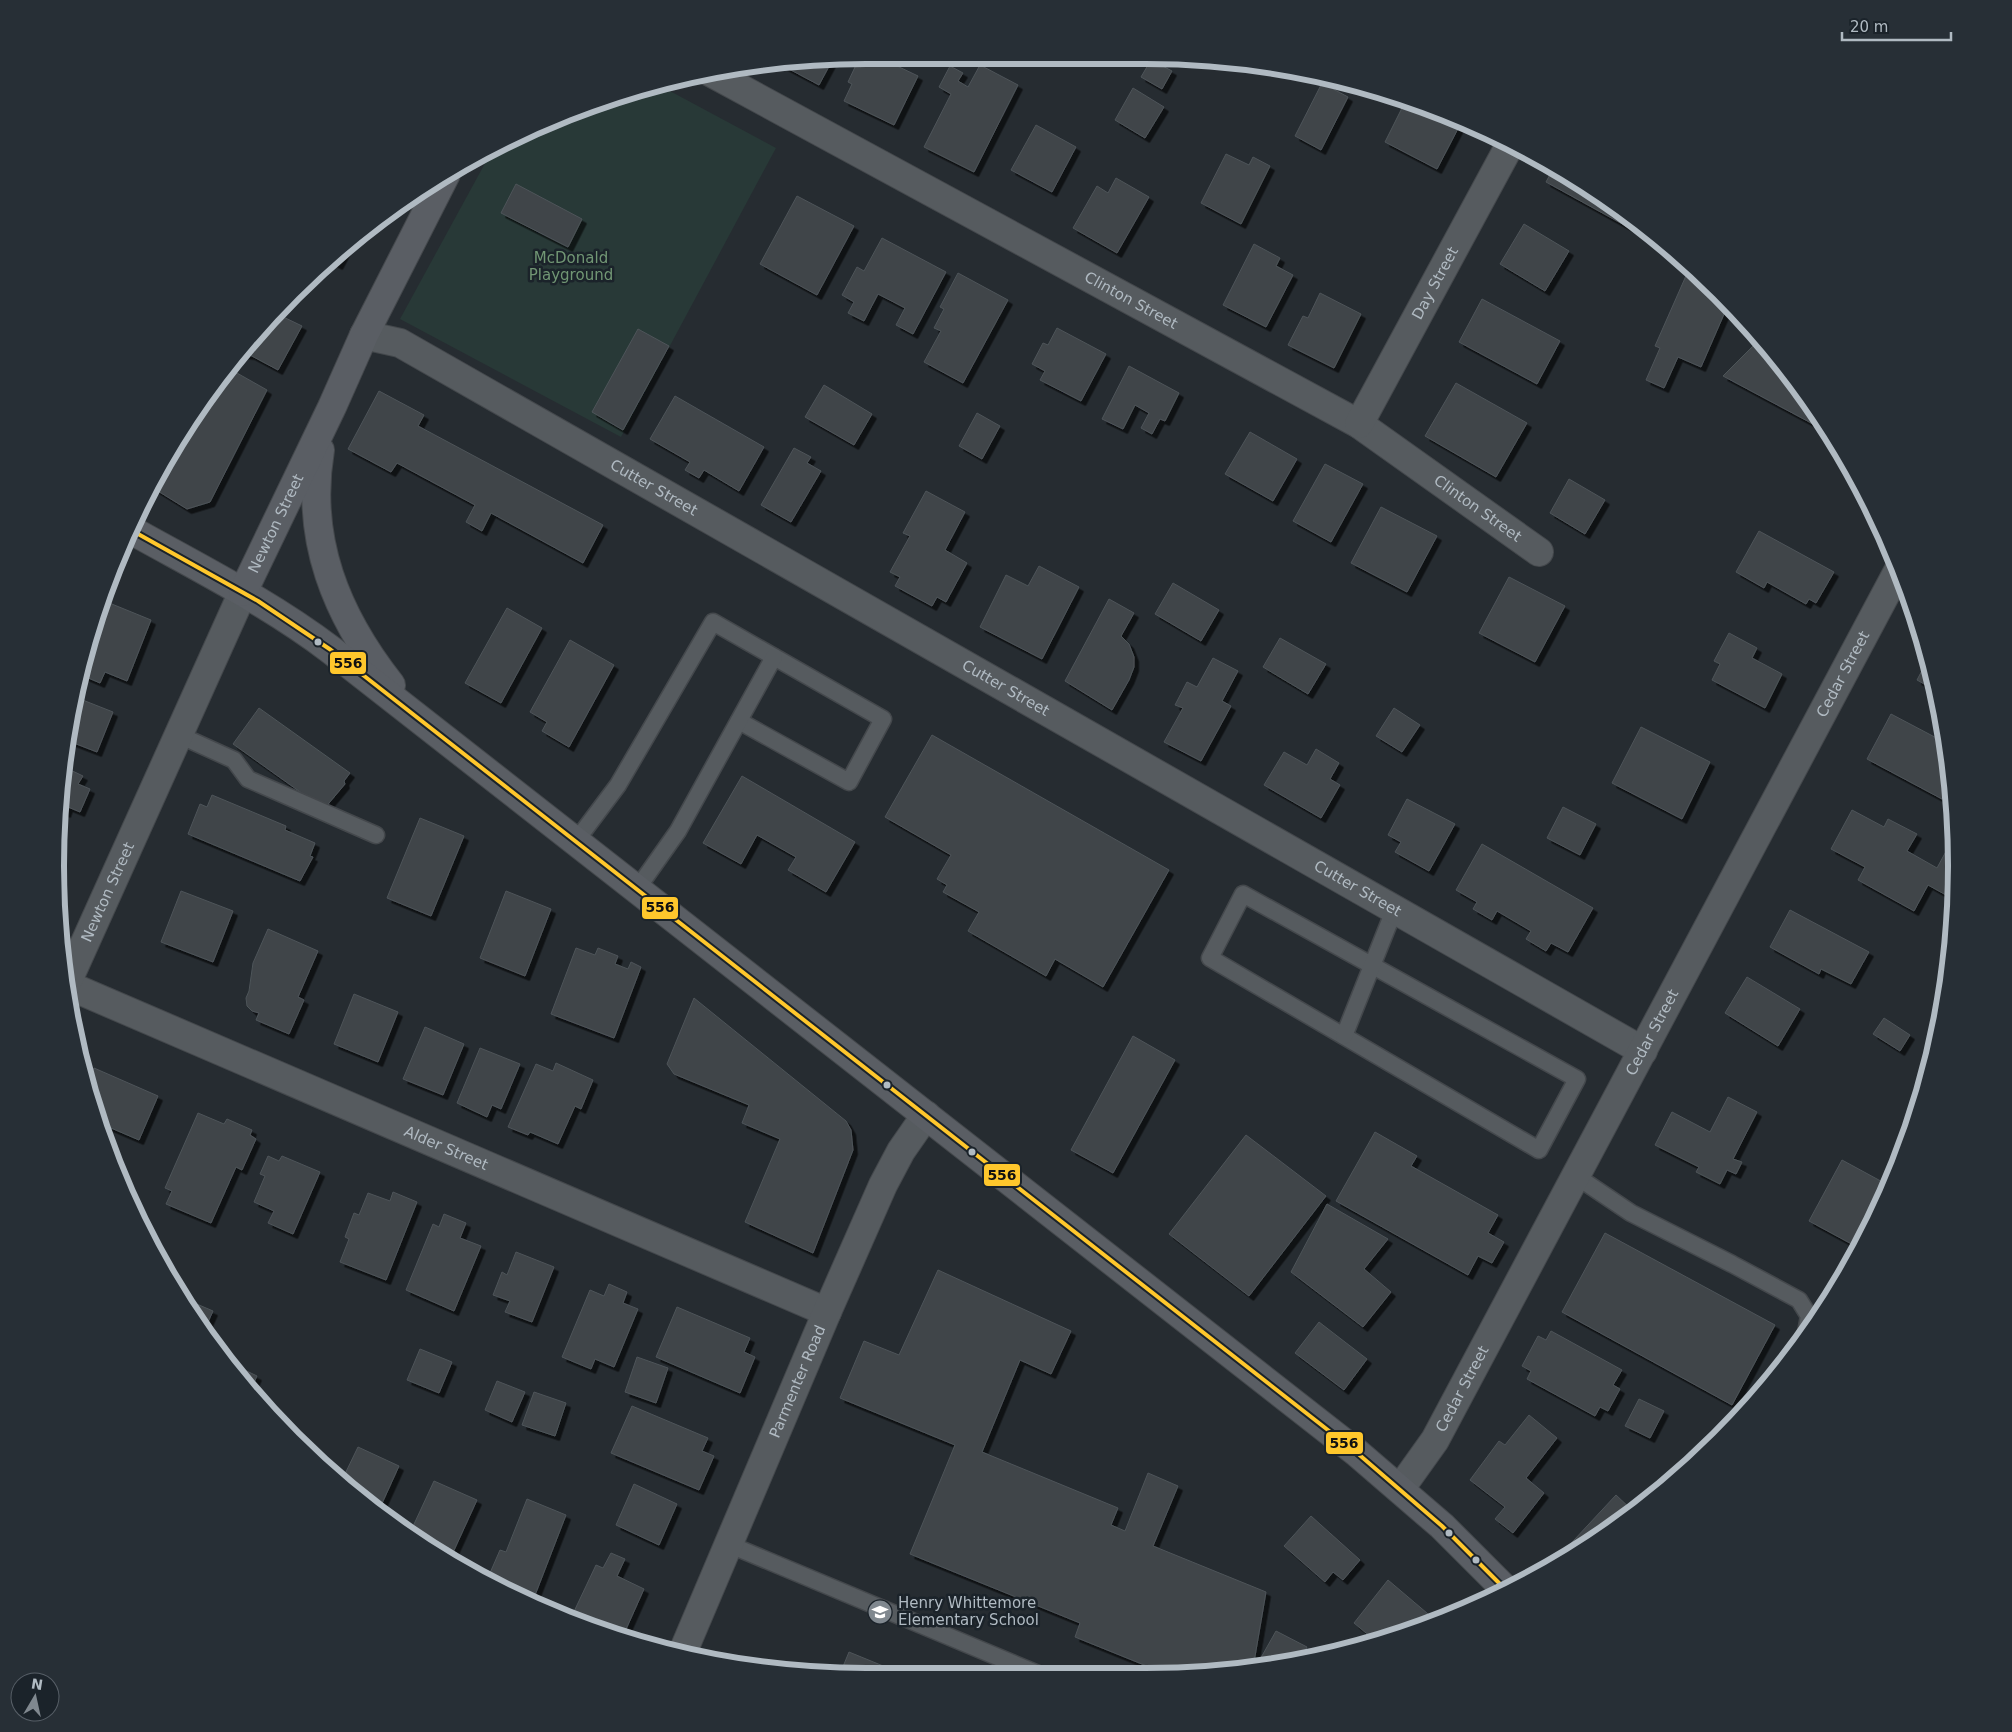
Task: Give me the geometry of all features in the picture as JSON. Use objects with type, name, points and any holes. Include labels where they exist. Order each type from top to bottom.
[{"type":"main road","name":"Newton Street","points":[[243,592],[332,407],[364,335],[439,187]]},
{"type":"main road","points":[[332,407],[321,445],[316,476],[315,500],[322,551],[336,596],[350,626],[384,677],[417,718]]},
{"type":"main road","points":[[136,533],[243,592],[302,628],[1356,1452],[1442,1526],[1502,1586]]},
{"type":"street","name":"Clinton Street","points":[[720,77],[1359,424],[1539,552]]},
{"type":"street","name":"Day Street","points":[[1359,424],[1507,150]]},
{"type":"street","name":"Cutter Street","points":[[364,335],[400,343],[1395,908],[1643,1051]]},
{"type":"street","name":"Cedar Street","points":[[1400,1489],[1434,1441],[1894,578]]},
{"type":"street","name":"Newton Street","points":[[71,973],[243,592]]},
{"type":"street","name":"Alder Street","points":[[74,988],[826,1312]]},
{"type":"street","name":"Parmenter Road","points":[[685,1647],[826,1312],[893,1164],[926,1115]]},
{"type":"lane","points":[[576,841],[618,785],[713,622],[883,719],[849,782],[739,721]]},
{"type":"lane","points":[[637,889],[678,831],[774,657]]},
{"type":"lane","points":[[179,735],[234,760],[248,779],[376,835]]},
{"type":"lane","points":[[1243,894],[1577,1079],[1539,1150],[1344,1036],[1210,958],[1243,894]]},
{"type":"lane","points":[[1344,1036],[1395,908]]},
{"type":"lane","points":[[1576,1176],[1631,1213],[1798,1300],[1809,1318]]},
{"type":"lane","points":[[728,1544],[1024,1668]]},
{"type":"green space","name":"McDonald Playground","points":[[666,89],[776,148],[621,437],[400,319],[487,159],[511,146],[608,106]]},
{"type":"building","points":[[862,64],[893,64],[918,76],[894,125],[844,101],[852,84],[848,82],[856,65],[861,67]]},
{"type":"building","points":[[1149,64],[1159,64],[1172,71],[1162,89],[1141,77]]},
{"type":"building","points":[[830,65],[819,85],[787,68]]},
{"type":"building","points":[[980,65],[1018,85],[974,172],[924,147],[951,94],[939,87],[950,66],[963,73],[958,81],[968,87]]},
{"type":"building","points":[[1322,83],[1348,97],[1321,150],[1295,136]]},
{"type":"building","points":[[1133,88],[1164,107],[1145,138],[1115,120]]},
{"type":"building","points":[[1403,106],[1459,127],[1437,169],[1385,142]]},
{"type":"building","points":[[1036,125],[1076,147],[1052,192],[1011,170]]},
{"type":"building","points":[[1226,154],[1249,165],[1253,157],[1270,166],[1241,224],[1201,203]]},
{"type":"building","points":[[1551,173],[1592,199],[1635,231],[1546,182]]},
{"type":"building","points":[[1116,178],[1149,197],[1117,253],[1073,228],[1097,186],[1108,193]]},
{"type":"building","points":[[516,184],[582,219],[568,247],[501,213]]},
{"type":"building","points":[[797,196],[854,226],[817,295],[760,264]]},
{"type":"building","points":[[1524,224],[1569,251],[1545,291],[1500,264]]},
{"type":"building","points":[[882,238],[946,272],[913,334],[896,325],[905,308],[878,294],[864,321],[848,313],[854,302],[842,295],[857,267],[864,271]]},
{"type":"building","points":[[1254,244],[1280,258],[1276,266],[1293,275],[1266,327],[1223,305]]},
{"type":"building","points":[[958,273],[1008,300],[963,383],[924,362],[941,331],[934,328],[944,309],[940,307]]},
{"type":"building","points":[[1687,274],[1725,312],[1701,367],[1678,357],[1664,388],[1646,380],[1660,348],[1655,346]]},
{"type":"building","points":[[1320,293],[1361,314],[1334,368],[1288,345],[1303,316],[1308,318]]},
{"type":"building","points":[[1482,299],[1560,341],[1537,384],[1459,342]]},
{"type":"building","points":[[282,317],[302,326],[278,370],[250,355],[263,337]]},
{"type":"building","points":[[1057,328],[1106,354],[1081,401],[1040,380],[1045,371],[1032,364],[1043,343],[1048,345]]},
{"type":"building","points":[[638,329],[669,346],[623,430],[592,412]]},
{"type":"building","points":[[1755,344],[1817,426],[1723,376]]},
{"type":"building","points":[[1129,366],[1179,393],[1165,421],[1160,419],[1152,434],[1141,428],[1149,413],[1135,405],[1123,429],[1102,419]]},
{"type":"building","points":[[235,372],[267,390],[210,502],[187,509],[157,491],[199,420]]},
{"type":"building","points":[[1456,383],[1527,423],[1496,477],[1425,436]]},
{"type":"building","points":[[824,385],[872,414],[854,445],[805,417]]},
{"type":"building","points":[[379,391],[424,415],[418,426],[603,525],[583,563],[491,513],[482,531],[466,522],[475,505],[397,463],[391,472],[348,449]]},
{"type":"building","points":[[675,396],[764,447],[739,491],[704,470],[699,478],[685,470],[690,462],[650,439]]},
{"type":"building","points":[[977,413],[1000,426],[982,459],[959,446]]},
{"type":"building","points":[[1250,432],[1297,459],[1273,501],[1225,474]]},
{"type":"building","points":[[794,448],[811,457],[807,463],[821,471],[791,522],[761,505]]},
{"type":"building","points":[[1325,464],[1363,484],[1331,542],[1293,521]]},
{"type":"building","points":[[1569,479],[1605,500],[1585,534],[1550,513]]},
{"type":"building","points":[[926,491],[965,512],[945,550],[967,563],[946,602],[937,597],[932,606],[895,586],[900,577],[890,572],[910,536],[903,533]]},
{"type":"building","points":[[1381,507],[1437,536],[1407,592],[1351,563]]},
{"type":"building","points":[[1759,531],[1834,572],[1816,603],[1809,599],[1806,604],[1767,582],[1764,588],[1736,572]]},
{"type":"building","points":[[1039,566],[1079,587],[1042,659],[980,627],[1006,575],[1028,586]]},
{"type":"building","points":[[1509,577],[1565,606],[1535,662],[1479,633]]},
{"type":"building","points":[[1173,583],[1219,610],[1201,641],[1155,614]]},
{"type":"building","points":[[1109,599],[1134,613],[1121,636],[1129,644],[1134,657],[1134,667],[1112,710],[1065,681]]},
{"type":"building","points":[[108,603],[151,620],[127,681],[105,672],[100,683],[86,677]]},
{"type":"building","points":[[507,608],[542,628],[501,703],[465,683]]},
{"type":"building","points":[[1729,633],[1757,648],[1752,658],[1782,674],[1765,708],[1712,680],[1720,664],[1714,661]]},
{"type":"building","points":[[1280,638],[1326,664],[1308,694],[1263,667]]},
{"type":"building","points":[[570,640],[614,665],[569,747],[542,731],[547,722],[530,712]]},
{"type":"building","points":[[1213,658],[1238,671],[1222,701],[1231,706],[1201,761],[1164,742],[1183,708],[1175,705],[1187,682],[1197,687]]},
{"type":"building","points":[[1923,668],[1928,686],[1917,680]]},
{"type":"building","points":[[81,699],[113,712],[97,752],[74,743]]},
{"type":"building","points":[[259,708],[350,773],[344,781],[345,784],[324,809],[233,744]]},
{"type":"building","points":[[1394,708],[1420,725],[1402,752],[1376,736]]},
{"type":"building","points":[[1891,714],[1938,739],[1945,794],[1942,799],[1867,759]]},
{"type":"building","points":[[1641,727],[1710,762],[1682,819],[1612,783]]},
{"type":"building","points":[[932,735],[1169,870],[1103,987],[1055,959],[1046,976],[968,931],[979,912],[943,892],[947,885],[937,879],[951,855],[885,817]]},
{"type":"building","points":[[1316,749],[1339,763],[1330,779],[1340,785],[1321,818],[1264,785],[1284,752],[1307,765]]},
{"type":"building","points":[[70,770],[83,776],[78,784],[90,789],[80,812],[68,807],[66,813]]},
{"type":"building","points":[[742,776],[855,842],[826,892],[788,870],[796,857],[757,835],[741,864],[703,843]]},
{"type":"building","points":[[212,795],[286,826],[285,830],[315,843],[310,856],[313,857],[300,881],[188,834],[200,804],[207,807]]},
{"type":"building","points":[[1407,799],[1455,824],[1429,871],[1395,852],[1401,842],[1388,835]]},
{"type":"building","points":[[1563,807],[1596,824],[1580,855],[1547,838]]},
{"type":"building","points":[[1852,810],[1884,827],[1888,819],[1917,834],[1907,851],[1937,868],[1948,848],[1947,896],[1928,885],[1914,911],[1858,880],[1865,867],[1831,849]]},
{"type":"building","points":[[420,818],[464,836],[431,916],[387,898]]},
{"type":"building","points":[[1482,844],[1593,908],[1568,952],[1551,943],[1546,951],[1526,939],[1531,931],[1497,911],[1492,920],[1473,909],[1477,902],[1456,890]]},
{"type":"building","points":[[181,891],[233,911],[213,962],[161,942]]},
{"type":"building","points":[[506,891],[551,909],[525,976],[480,958]]},
{"type":"building","points":[[1790,910],[1869,952],[1851,984],[1821,969],[1819,974],[1770,947]]},
{"type":"building","points":[[268,929],[318,951],[298,997],[304,1000],[289,1034],[256,1020],[259,1013],[252,1011],[247,1006],[246,998],[249,991],[253,963]]},
{"type":"building","points":[[576,948],[595,955],[598,948],[618,956],[615,964],[628,969],[631,962],[641,967],[614,1038],[551,1014]]},
{"type":"building","points":[[1747,977],[1800,1009],[1778,1046],[1725,1013]]},
{"type":"building","points":[[354,994],[398,1012],[378,1062],[334,1044]]},
{"type":"building","points":[[694,998],[846,1121],[851,1130],[853,1150],[813,1253],[745,1222],[780,1139],[742,1123],[749,1105],[674,1074],[667,1064]]},
{"type":"building","points":[[1884,1018],[1910,1035],[1900,1051],[1873,1034]]},
{"type":"building","points":[[425,1027],[464,1044],[443,1095],[403,1079]]},
{"type":"building","points":[[1133,1036],[1175,1060],[1113,1173],[1071,1150]]},
{"type":"building","points":[[480,1048],[520,1064],[501,1109],[492,1105],[487,1117],[457,1103]]},
{"type":"building","points":[[556,1063],[593,1080],[581,1109],[575,1106],[558,1144],[530,1132],[528,1135],[508,1127],[536,1064],[553,1071]]},
{"type":"building","points":[[94,1068],[158,1096],[139,1140],[107,1126],[91,1075]]},
{"type":"building","points":[[1728,1097],[1757,1112],[1733,1159],[1742,1162],[1736,1174],[1727,1170],[1720,1184],[1696,1172],[1699,1167],[1655,1145],[1672,1112],[1710,1132]]},
{"type":"building","points":[[198,1113],[224,1124],[227,1119],[252,1130],[250,1135],[256,1139],[242,1170],[236,1167],[211,1223],[166,1204],[172,1191],[165,1188]]},
{"type":"building","points":[[1375,1132],[1417,1156],[1411,1166],[1498,1215],[1488,1233],[1504,1242],[1492,1263],[1478,1256],[1468,1275],[1336,1201]]},
{"type":"building","points":[[1246,1135],[1326,1196],[1249,1296],[1169,1234]]},
{"type":"building","points":[[268,1156],[279,1161],[282,1156],[320,1172],[293,1234],[268,1223],[274,1211],[254,1202],[265,1176],[260,1174]]},
{"type":"building","points":[[1842,1160],[1883,1182],[1853,1245],[1809,1221]]},
{"type":"building","points":[[393,1192],[417,1202],[386,1280],[340,1262],[349,1239],[345,1237],[354,1213],[359,1215],[368,1193],[390,1201]]},
{"type":"building","points":[[1327,1204],[1388,1239],[1364,1269],[1391,1292],[1363,1327],[1291,1272]]},
{"type":"building","points":[[444,1214],[466,1223],[460,1238],[481,1246],[454,1311],[406,1290],[433,1224],[439,1227]]},
{"type":"building","points":[[1605,1233],[1775,1325],[1732,1405],[1562,1312]]},
{"type":"building","points":[[516,1252],[554,1267],[532,1322],[505,1312],[510,1301],[493,1295],[502,1272],[507,1275]]},
{"type":"building","points":[[938,1270],[1071,1331],[1051,1374],[1020,1360],[982,1452],[1118,1508],[1111,1525],[1125,1531],[1148,1473],[1178,1486],[1153,1546],[1266,1592],[1254,1660],[1198,1667],[1151,1668],[1075,1637],[1080,1623],[910,1554],[955,1445],[840,1398],[864,1341],[899,1355]]},
{"type":"building","points":[[609,1284],[627,1292],[623,1303],[638,1309],[614,1367],[595,1359],[591,1369],[562,1357],[590,1290],[604,1296]]},
{"type":"building","points":[[193,1302],[213,1311],[207,1323]]},
{"type":"building","points":[[677,1307],[750,1338],[744,1352],[755,1357],[740,1393],[656,1357]]},
{"type":"building","points":[[1319,1322],[1367,1359],[1344,1390],[1295,1353]]},
{"type":"building","points":[[1551,1331],[1622,1370],[1613,1385],[1620,1389],[1608,1411],[1600,1407],[1595,1416],[1527,1379],[1531,1371],[1522,1366],[1538,1336],[1546,1340]]},
{"type":"building","points":[[420,1349],[452,1362],[439,1393],[407,1380]]},
{"type":"building","points":[[637,1357],[668,1368],[656,1403],[625,1392]]},
{"type":"building","points":[[242,1369],[257,1376],[254,1383]]},
{"type":"building","points":[[497,1381],[525,1392],[512,1422],[485,1410]]},
{"type":"building","points":[[534,1392],[566,1403],[555,1436],[522,1425]]},
{"type":"building","points":[[1639,1399],[1664,1411],[1650,1438],[1625,1426]]},
{"type":"building","points":[[632,1406],[708,1438],[702,1451],[714,1456],[699,1490],[611,1453]]},
{"type":"building","points":[[1529,1415],[1557,1438],[1526,1478],[1544,1493],[1513,1533],[1495,1519],[1505,1507],[1470,1480],[1499,1441],[1505,1445]]},
{"type":"building","points":[[358,1447],[399,1466],[381,1505],[344,1475]]},
{"type":"building","points":[[434,1481],[477,1500],[453,1553],[412,1527]]},
{"type":"building","points":[[634,1484],[677,1504],[659,1545],[616,1525]]},
{"type":"building","points":[[1616,1495],[1628,1506],[1592,1533],[1565,1550]]},
{"type":"building","points":[[527,1499],[566,1515],[535,1596],[511,1586],[490,1573],[500,1550],[506,1552]]},
{"type":"building","points":[[1311,1516],[1360,1560],[1343,1580],[1333,1572],[1325,1582],[1284,1546]]},
{"type":"building","points":[[611,1553],[625,1559],[617,1576],[644,1589],[625,1631],[573,1613],[596,1565],[603,1568]]},
{"type":"building","points":[[1388,1580],[1430,1616],[1370,1636],[1354,1623]]},
{"type":"building","points":[[1276,1631],[1307,1647],[1304,1653],[1260,1660]]},
{"type":"building","points":[[849,1652],[888,1668],[866,1668],[843,1668]]},
{"type":"transit line","name":"556","points":[[136,533],[258,601],[331,650],[1356,1452],[1442,1526],[1502,1586]]},
{"type":"place","name":"Henry Whittemore Elementary School","points":[[880,1612]]}]
